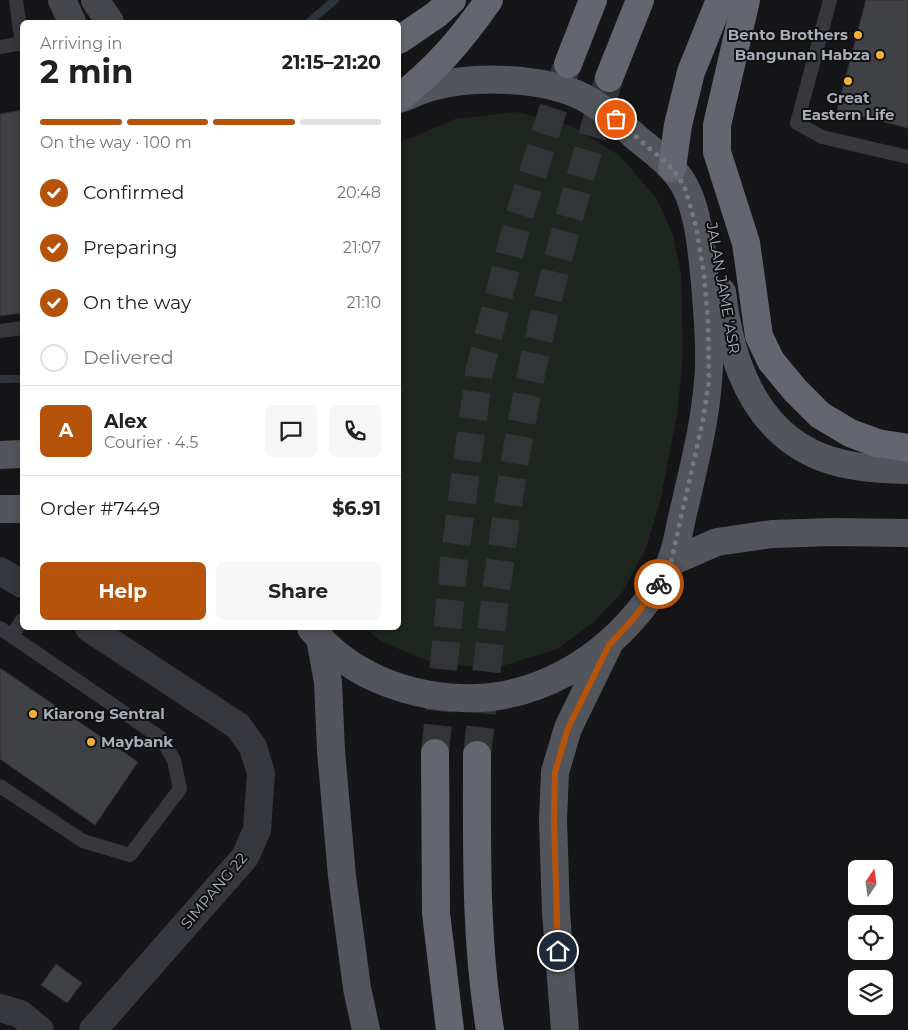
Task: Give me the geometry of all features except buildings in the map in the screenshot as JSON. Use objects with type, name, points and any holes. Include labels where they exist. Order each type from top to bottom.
[{"type":"highway","points":[[401,39],[437,14],[452,0]]},
{"type":"highway","points":[[401,97],[428,75],[463,38],[489,0]]},
{"type":"highway","points":[[568,64],[593,0]]},
{"type":"highway","points":[[609,78],[640,0]]},
{"type":"highway","points":[[678,176],[678,125],[692,72],[720,0]]},
{"type":"highway","points":[[746,0],[716,125],[716,152],[746,243],[759,336],[771,361],[795,390],[820,415],[850,433],[877,443],[908,448]]},
{"type":"highway","points":[[435,754],[436,913],[450,1030]]},
{"type":"highway","points":[[477,755],[477,912],[484,993],[490,1030]]},
{"type":"main road","name":"JALAN JAME 'ASR","points":[[401,98],[431,87],[466,81],[499,80],[542,84],[583,97],[616,119],[678,176],[703,201],[708,210],[717,249],[726,326],[735,360],[746,388],[768,419],[797,445],[821,458],[850,465],[908,470]]},
{"type":"main road","points":[[316,633],[356,668],[398,688],[434,697],[474,698],[515,693],[551,680],[580,665],[609,645],[634,618],[654,592],[671,562],[696,460],[709,380],[708,322],[702,259],[693,212],[678,176]]},
{"type":"main road","points":[[0,455],[20,454]]},
{"type":"main road","points":[[0,509],[20,509]]},
{"type":"main road","points":[[671,562],[717,542],[772,534],[832,532],[908,533]]},
{"type":"main road","points":[[316,633],[328,682],[331,750],[342,876],[357,988],[366,1030]]},
{"type":"main road","points":[[565,1030],[556,912],[555,772],[568,728],[609,645]]},
{"type":"street","points":[[62,0],[71,20]]},
{"type":"street","points":[[95,0],[109,20]]},
{"type":"street","points":[[0,571],[20,583]]},
{"type":"street","name":"SIMPANG 22","points":[[92,630],[238,726],[253,747],[261,773],[257,830],[245,857],[93,1030]]},
{"type":"street","points":[[0,1008],[20,1014],[40,1030]]},
{"type":"lane","points":[[16,0],[20,29]]},
{"type":"lane","points":[[830,0],[797,123],[822,137],[908,157]]},
{"type":"lane","points":[[0,47],[20,44]]},
{"type":"lane","points":[[0,331],[20,328]]},
{"type":"lane","points":[[0,786],[82,841],[130,855],[180,789],[174,760],[161,738],[6,632],[20,622]]},
{"type":"shaded area","points":[[517,112],[572,126],[620,156],[657,199],[673,235],[681,274],[683,356],[677,415],[660,502],[646,548],[623,591],[594,622],[557,649],[499,667],[438,665],[382,642],[367,630],[401,630],[401,142],[455,119]]},
{"type":"waterway","points":[[311,20],[335,0]]},
{"type":"waterway","points":[[0,379],[20,379]]},
{"type":"tunnel","points":[[435,753],[454,562],[479,373],[519,217],[567,65]]},
{"type":"tunnel","points":[[477,755],[493,617],[519,434],[536,349],[555,271],[609,78]]},
{"type":"way so far","points":[[616,119],[672,168],[684,185],[696,226],[704,275],[708,322],[709,380],[696,460],[671,562],[659,584]]},
{"type":"place","name":"Bento Brothers","points":[[858,35]]},
{"type":"place","name":"Bangunan Habza","points":[[880,55]]},
{"type":"place","name":"Great Eastern Life","points":[[848,81]]},
{"type":"place","name":"Kiarong Sentral","points":[[33,714]]},
{"type":"place","name":"Maybank","points":[[91,742]]},
{"type":"route","points":[[558,951],[554,820],[555,772],[568,728],[609,645],[634,618],[659,584]]}]
